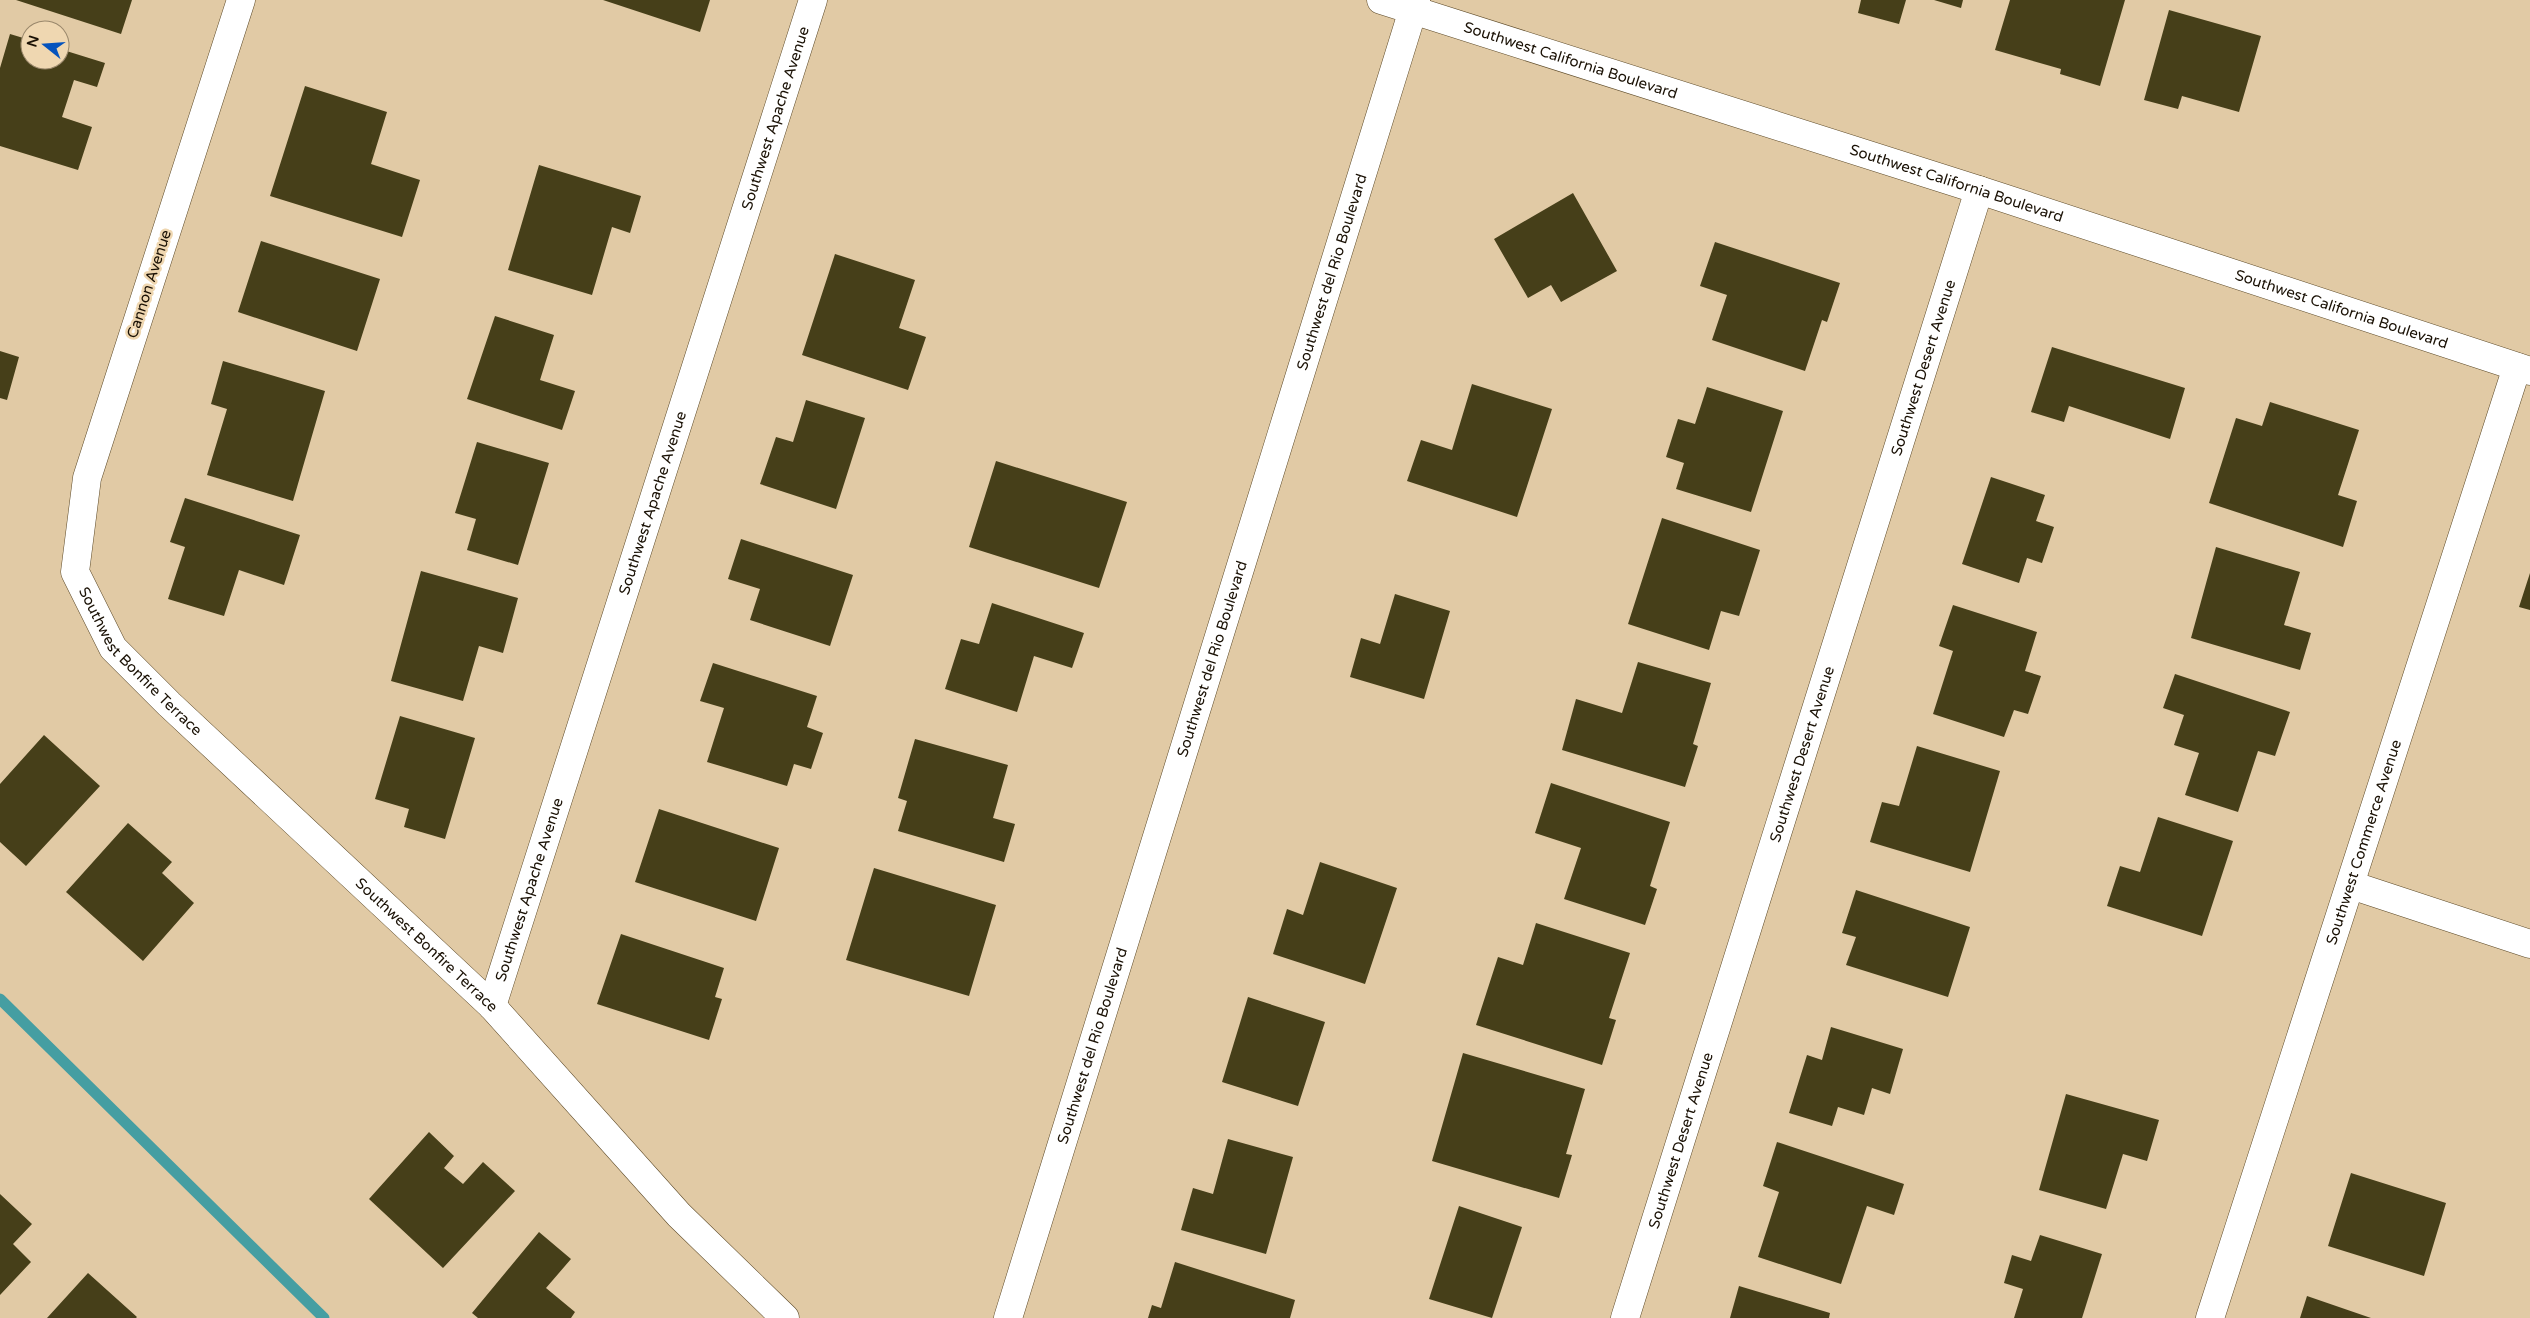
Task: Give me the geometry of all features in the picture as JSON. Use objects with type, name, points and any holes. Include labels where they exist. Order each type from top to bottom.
[{"type":"street","name":"Cannon Avenue","points":[[74,572],[87,478],[241,0]]},
{"type":"street","name":"Southwest Apache Avenue","points":[[492,1006],[813,0]]},
{"type":"street","name":"Southwest California Boulevard","points":[[1381,0],[1414,5],[2524,369]]},
{"type":"street","name":"Southwest del Rio Boulevard","points":[[1008,1318],[1414,5]]},
{"type":"street","name":"Southwest Desert Avenue","points":[[1625,1318],[1980,190]]},
{"type":"street","name":"Southwest Commerce Avenue","points":[[2210,1318],[2351,884],[2524,369]]},
{"type":"street","name":"Southwest Bonfire Terrace","points":[[74,572],[113,648],[169,704],[492,1006],[679,1215],[785,1318]]},
{"type":"street","points":[[2351,884],[2530,944]]},
{"type":"building","points":[[16,0],[132,0],[121,34]]},
{"type":"building","points":[[603,0],[710,0],[700,32]]},
{"type":"building","points":[[1861,0],[1906,0],[1899,24],[1858,13]]},
{"type":"building","points":[[1934,0],[1963,0],[1961,8]]},
{"type":"building","points":[[2010,0],[2125,0],[2100,86],[2060,74],[2061,69],[1995,50]]},
{"type":"building","points":[[2169,10],[2261,36],[2239,112],[2182,96],[2178,109],[2144,100]]},
{"type":"building","points":[[10,34],[20,37],[20,70],[70,70],[70,52],[105,63],[97,87],[74,80],[62,117],[92,127],[78,170],[0,146],[0,68]]},
{"type":"building","points":[[305,86],[387,112],[371,164],[420,180],[402,237],[270,196]]},
{"type":"building","points":[[539,165],[641,196],[630,233],[612,227],[592,295],[508,270]]},
{"type":"building","points":[[1573,193],[1617,271],[1561,302],[1551,285],[1528,298],[1494,239]]},
{"type":"building","points":[[261,241],[380,279],[357,351],[238,312]]},
{"type":"building","points":[[1715,242],[1840,283],[1827,322],[1822,320],[1805,371],[1712,340],[1727,295],[1700,286]]},
{"type":"building","points":[[835,254],[915,280],[899,328],[926,337],[908,390],[802,355]]},
{"type":"building","points":[[495,316],[554,335],[540,380],[575,391],[562,430],[467,399]]},
{"type":"building","points":[[2052,347],[2185,388],[2170,439],[2069,406],[2064,422],[2031,412]]},
{"type":"building","points":[[0,351],[19,357],[7,400],[0,398]]},
{"type":"building","points":[[223,361],[325,391],[293,501],[207,475],[227,409],[211,404]]},
{"type":"building","points":[[1472,384],[1552,409],[1517,517],[1407,481],[1421,440],[1452,450]]},
{"type":"building","points":[[1707,387],[1783,411],[1751,512],[1676,489],[1684,463],[1666,457],[1678,419],[1695,424]]},
{"type":"building","points":[[806,400],[865,418],[836,509],[760,484],[776,437],[793,442]]},
{"type":"building","points":[[2270,402],[2359,430],[2338,495],[2357,501],[2343,547],[2209,503],[2236,418],[2262,426]]},
{"type":"building","points":[[477,442],[549,463],[518,565],[467,550],[476,519],[455,513]]},
{"type":"building","points":[[996,461],[1127,502],[1099,588],[969,547]]},
{"type":"building","points":[[1991,477],[2045,495],[2036,521],[2054,527],[2042,563],[2027,558],[2019,583],[1962,564]]},
{"type":"building","points":[[185,498],[300,535],[284,585],[239,570],[224,616],[168,599],[185,547],[170,542]]},
{"type":"building","points":[[1662,518],[1760,550],[1739,616],[1721,611],[1709,650],[1628,624]]},
{"type":"building","points":[[741,539],[853,575],[830,646],[750,620],[760,589],[728,579]]},
{"type":"building","points":[[2216,547],[2300,572],[2284,625],[2311,633],[2300,670],[2191,638]]},
{"type":"building","points":[[421,571],[518,598],[503,653],[479,646],[463,701],[391,681]]},
{"type":"building","points":[[2530,573],[2530,610],[2519,607]]},
{"type":"building","points":[[1395,594],[1450,611],[1424,699],[1350,677],[1361,638],[1380,644]]},
{"type":"building","points":[[992,603],[1084,633],[1072,668],[1034,656],[1017,712],[945,689],[961,639],[979,644]]},
{"type":"building","points":[[1953,605],[2037,632],[2025,671],[2041,676],[2028,714],[2014,710],[2004,737],[1933,714],[1953,651],[1939,646]]},
{"type":"building","points":[[1638,662],[1711,683],[1693,744],[1698,746],[1685,787],[1562,750],[1576,699],[1622,713]]},
{"type":"building","points":[[713,663],[817,696],[807,727],[823,733],[811,769],[794,764],[787,786],[707,762],[724,708],[700,701]]},
{"type":"building","points":[[2175,674],[2290,712],[2275,756],[2258,751],[2238,812],[2185,795],[2199,753],[2174,745],[2184,715],[2163,708]]},
{"type":"building","points":[[400,716],[475,738],[445,839],[404,827],[409,809],[375,799]]},
{"type":"building","points":[[44,735],[100,786],[26,866],[0,842],[0,784]]},
{"type":"building","points":[[915,739],[1008,765],[993,818],[1015,824],[1004,862],[898,831],[907,801],[898,798]]},
{"type":"building","points":[[1917,746],[2000,771],[1970,872],[1870,842],[1882,802],[1899,806]]},
{"type":"building","points":[[1551,783],[1670,822],[1650,886],[1657,889],[1645,925],[1564,899],[1581,848],[1535,833]]},
{"type":"building","points":[[659,809],[779,848],[756,921],[635,882]]},
{"type":"building","points":[[2158,817],[2233,841],[2202,936],[2107,906],[2120,866],[2140,872]]},
{"type":"building","points":[[128,823],[172,862],[162,873],[194,903],[143,961],[66,892]]},
{"type":"building","points":[[1320,862],[1397,888],[1365,984],[1273,954],[1287,909],[1303,915]]},
{"type":"building","points":[[874,868],[996,905],[969,996],[846,960]]},
{"type":"building","points":[[1856,890],[1970,927],[1948,997],[1846,965],[1856,937],[1842,933]]},
{"type":"building","points":[[1536,923],[1630,953],[1609,1018],[1616,1020],[1602,1065],[1476,1025],[1498,957],[1523,965]]},
{"type":"building","points":[[621,934],[724,968],[715,997],[722,999],[709,1040],[597,1004]]},
{"type":"building","points":[[1248,997],[1325,1022],[1298,1106],[1222,1082]]},
{"type":"building","points":[[1831,1027],[1903,1049],[1890,1094],[1872,1088],[1864,1115],[1838,1107],[1832,1126],[1789,1113],[1807,1055],[1822,1060]]},
{"type":"building","points":[[1463,1053],[1585,1089],[1566,1154],[1572,1155],[1559,1198],[1432,1161]]},
{"type":"building","points":[[2066,1094],[2159,1120],[2147,1161],[2123,1154],[2106,1209],[2039,1190]]},
{"type":"building","points":[[429,1132],[454,1156],[444,1168],[463,1184],[483,1162],[515,1191],[443,1268],[369,1199]]},
{"type":"building","points":[[1228,1139],[1293,1157],[1266,1254],[1181,1230],[1193,1188],[1213,1194]]},
{"type":"building","points":[[1777,1142],[1904,1184],[1894,1215],[1867,1206],[1841,1284],[1758,1257],[1779,1192],[1763,1186]]},
{"type":"building","points":[[2351,1173],[2446,1203],[2424,1276],[2328,1246]]},
{"type":"building","points":[[0,1194],[32,1224],[13,1244],[31,1262],[0,1295]]},
{"type":"building","points":[[1459,1206],[1522,1227],[1492,1318],[1429,1299]]},
{"type":"building","points":[[539,1232],[571,1259],[546,1288],[575,1312],[571,1318],[478,1318],[472,1313]]},
{"type":"building","points":[[2040,1235],[2102,1254],[2082,1318],[2014,1318],[2023,1289],[2004,1283],[2012,1255],[2031,1261]]},
{"type":"building","points":[[1175,1262],[1295,1300],[1290,1318],[1148,1318],[1152,1305],[1161,1308]]},
{"type":"building","points":[[88,1273],[137,1317],[47,1318]]},
{"type":"building","points":[[1739,1286],[1830,1313],[1829,1318],[1730,1318]]},
{"type":"building","points":[[2307,1296],[2371,1318],[2300,1318]]},
{"type":"waterway","points":[[0,999],[324,1318]]}]
